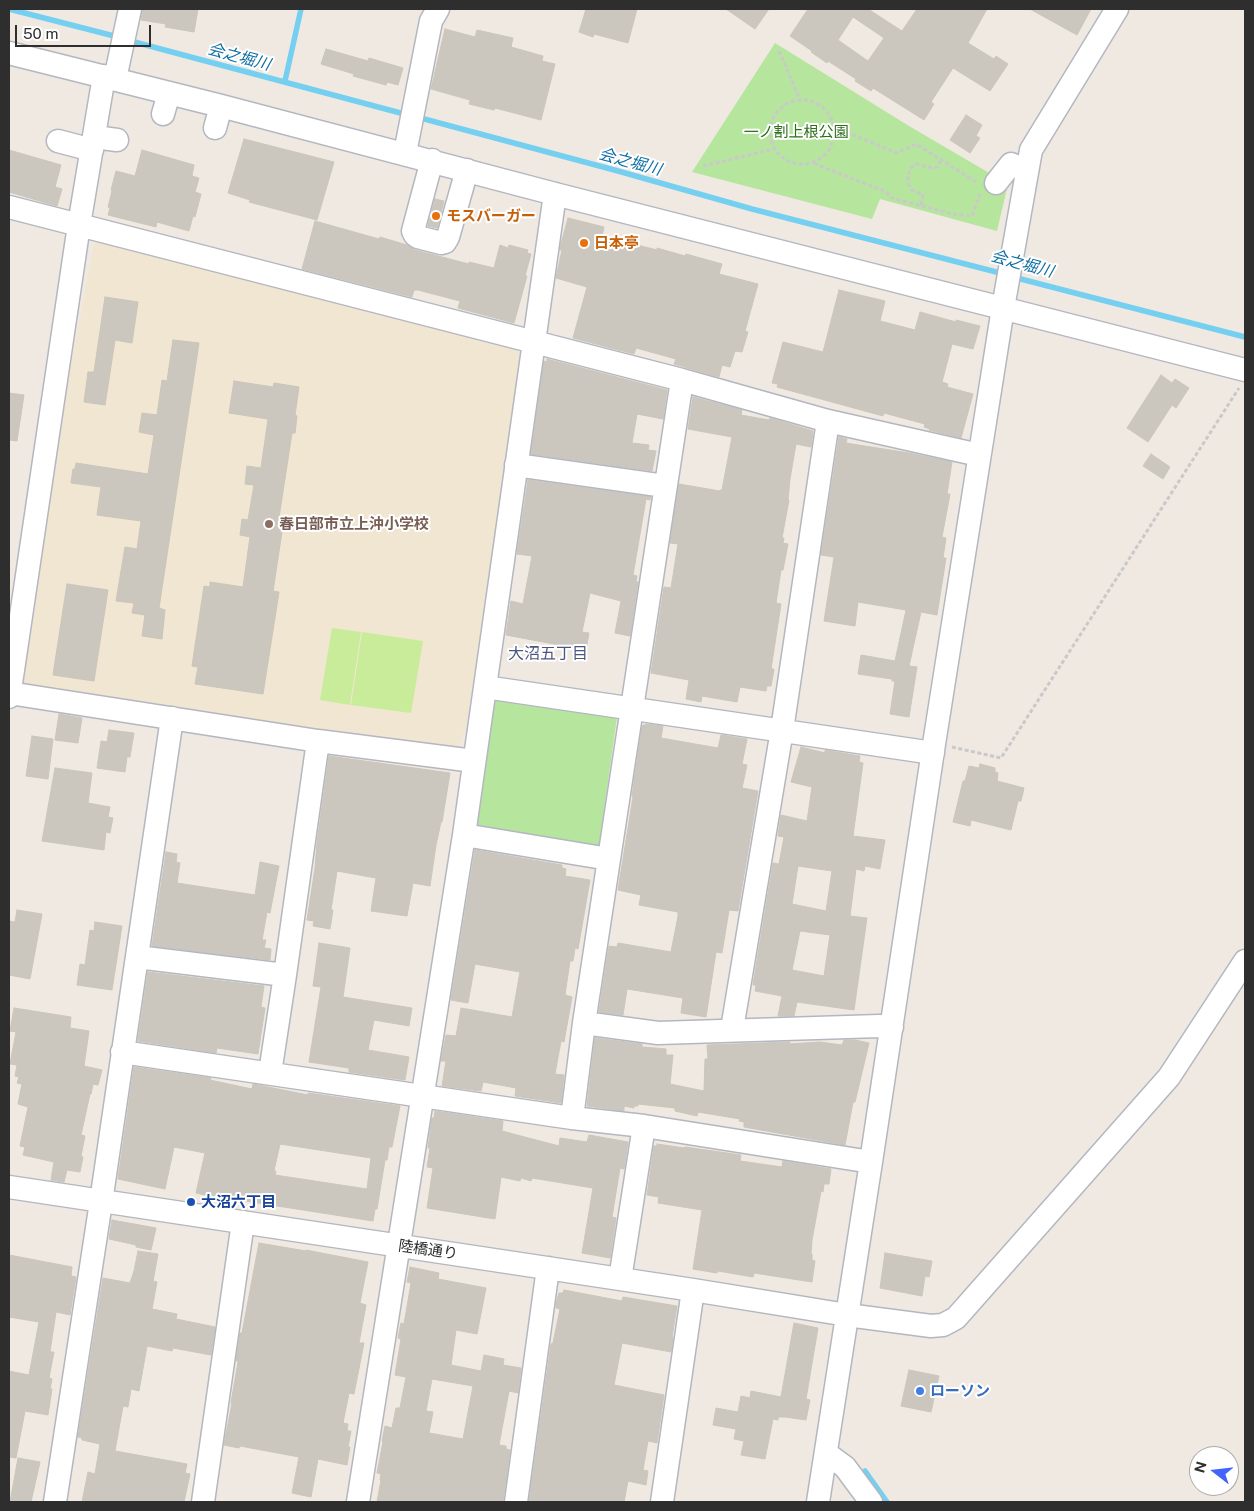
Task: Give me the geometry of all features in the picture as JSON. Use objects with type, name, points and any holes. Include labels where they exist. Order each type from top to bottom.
[{"type":"street","points":[[407,144],[431,21],[438,9]]},
{"type":"street","points":[[818,1502],[1004,298],[1031,150],[1118,9]]},
{"type":"street","points":[[129,15],[94,144],[18,564],[9,690],[318,741],[474,761]]},
{"type":"street","points":[[9,53],[113,71],[166,103],[221,106],[407,144],[432,160],[474,179],[555,194],[1004,298],[1243,378]]},
{"type":"street","points":[[215,128],[221,106]]},
{"type":"street","points":[[58,141],[94,144],[117,140]]},
{"type":"street","points":[[432,160],[413,231],[415,236],[441,243],[445,242],[474,179]]},
{"type":"street","points":[[996,183],[1011,164],[1027,171]]},
{"type":"street","points":[[358,1502],[464,835],[555,194]]},
{"type":"street","points":[[9,206],[534,341],[828,421],[980,456]]},
{"type":"street","points":[[572,1118],[584,1023],[682,380]]},
{"type":"street","points":[[732,1030],[782,730],[828,421]]},
{"type":"street","points":[[516,464],[665,486]]},
{"type":"street","points":[[485,686],[782,730],[933,749]]},
{"type":"street","points":[[56,1502],[172,718]]},
{"type":"street","points":[[270,1073],[318,741]]},
{"type":"street","points":[[464,835],[609,859]]},
{"type":"street","points":[[137,957],[285,975]]},
{"type":"street","name":"陸橋通り","points":[[9,1187],[847,1315],[931,1326],[944,1325],[956,1318],[1169,1077],[1245,961]]},
{"type":"street","points":[[584,1023],[658,1033],[892,1027]]},
{"type":"street","points":[[122,1052],[572,1118],[644,1126],[871,1162]]},
{"type":"street","points":[[620,1279],[644,1126]]},
{"type":"street","points":[[203,1502],[243,1222]]},
{"type":"street","points":[[516,1502],[548,1268]]},
{"type":"street","points":[[662,1502],[693,1290]]},
{"type":"street","points":[[826,1453],[845,1467],[871,1502]]},
{"type":"path","points":[[778,51],[800,100]]},
{"type":"path","points":[[800,100],[815,103],[824,108],[830,116],[834,130],[831,148],[814,163],[803,165],[792,163],[782,158],[774,149],[770,140],[772,120],[778,111],[786,105],[800,100]]},
{"type":"path","points":[[814,163],[885,191],[892,198],[954,214],[972,216],[982,186],[916,144],[897,153],[839,129],[834,130]]},
{"type":"path","points":[[703,166],[774,149]]},
{"type":"path","points":[[921,206],[923,195],[912,190],[908,183],[910,169],[916,164],[932,168],[938,167],[941,160]]},
{"type":"path","points":[[933,749],[956,748],[1001,758],[1243,378]]},
{"type":"shaded area","name":"春日部市立上沖小学校","points":[[103,240],[516,347],[521,356],[466,729],[458,747],[9,693],[94,244]]},
{"type":"green space","name":"一ノ割上根公園","points":[[775,43],[909,126],[1008,184],[997,231],[880,199],[872,219],[692,172]]},
{"type":"green space","points":[[332,628],[361,632],[350,705],[320,700]]},
{"type":"green space","points":[[362,632],[423,641],[411,713],[351,705]]},
{"type":"green space","points":[[492,698],[617,717],[599,847],[471,830]]},
{"type":"building","points":[[143,9],[198,9],[194,32],[165,27],[166,24],[141,20]]},
{"type":"building","points":[[586,9],[637,9],[628,43],[594,34],[593,37],[579,32]]},
{"type":"building","points":[[726,9],[769,9],[755,29]]},
{"type":"building","points":[[808,9],[868,9],[902,31],[917,9],[987,9],[968,43],[994,59],[996,56],[1008,64],[990,91],[953,68],[931,102],[934,104],[924,120],[873,88],[871,91],[855,81],[856,79],[828,61],[827,63],[790,36]],"holes":[[[853,17],[884,38],[868,61],[838,40]]]},
{"type":"building","points":[[1030,9],[1091,9],[1077,35]]},
{"type":"building","points":[[445,29],[475,37],[477,30],[513,38],[511,47],[543,56],[542,61],[555,64],[541,120],[495,108],[494,110],[469,104],[470,100],[431,89]]},
{"type":"building","points":[[326,49],[368,61],[369,58],[403,68],[398,85],[387,82],[386,85],[353,76],[354,74],[321,64]]},
{"type":"building","points":[[966,115],[982,125],[976,136],[980,138],[970,153],[950,140]]},
{"type":"building","points":[[244,139],[334,162],[317,220],[249,202],[250,200],[228,193]]},
{"type":"building","points":[[9,150],[61,165],[55,187],[62,189],[57,206],[9,192]]},
{"type":"building","points":[[142,150],[194,165],[192,176],[199,178],[195,192],[201,194],[189,231],[157,222],[156,227],[108,215],[111,190],[116,171],[135,176]]},
{"type":"building","points":[[435,199],[444,201],[437,228],[428,226]]},
{"type":"building","points":[[568,218],[604,227],[602,236],[685,256],[686,254],[722,264],[719,274],[758,284],[745,331],[748,332],[742,352],[735,351],[730,367],[722,365],[719,377],[674,364],[676,359],[636,348],[634,354],[573,338],[587,287],[556,278],[562,250],[560,250],[561,244]]},
{"type":"building","points":[[315,221],[379,239],[380,237],[407,245],[415,250],[469,264],[469,262],[494,268],[500,245],[508,248],[509,245],[528,250],[527,253],[531,254],[525,276],[527,276],[514,323],[458,308],[460,301],[418,290],[414,290],[412,297],[302,269]]},
{"type":"building","points":[[839,290],[885,301],[880,321],[915,330],[920,312],[956,322],[956,320],[980,326],[973,349],[952,344],[942,382],[948,384],[947,387],[973,394],[961,438],[929,430],[924,427],[925,424],[884,413],[883,416],[777,387],[778,384],[772,383],[783,342],[823,352]]},
{"type":"building","points":[[105,297],[138,302],[132,343],[115,340],[105,405],[84,402],[88,372],[94,372]]},
{"type":"building","points":[[173,340],[199,343],[159,608],[165,610],[162,639],[142,636],[145,615],[132,613],[134,603],[116,601],[125,547],[137,549],[141,521],[97,515],[101,487],[71,483],[76,463],[148,474],[154,435],[139,432],[142,413],[157,415],[162,380],[167,381]]},
{"type":"building","points":[[547,359],[667,390],[663,419],[637,414],[632,443],[649,445],[648,450],[656,451],[652,471],[531,454],[544,361],[547,362]]},
{"type":"building","points":[[1161,375],[1172,383],[1175,379],[1189,388],[1176,408],[1172,405],[1148,442],[1127,428]]},
{"type":"building","points":[[234,381],[273,387],[274,383],[299,387],[295,415],[297,416],[295,433],[292,433],[278,524],[283,525],[273,591],[279,592],[263,694],[195,684],[198,667],[192,666],[204,586],[210,587],[210,582],[243,587],[250,537],[240,535],[242,519],[248,520],[254,485],[245,484],[247,466],[261,468],[268,419],[229,413]]},
{"type":"building","points":[[9,393],[24,395],[17,441],[9,440]]},
{"type":"building","points":[[693,397],[742,410],[741,415],[769,420],[770,418],[813,431],[811,447],[796,444],[790,479],[789,500],[782,538],[784,538],[783,543],[788,544],[783,570],[781,570],[776,603],[781,604],[771,669],[774,669],[771,686],[767,686],[766,691],[740,687],[737,702],[702,696],[701,702],[686,699],[689,680],[651,673],[664,587],[671,588],[678,544],[670,543],[679,484],[722,490],[732,437],[688,429]]},
{"type":"building","points":[[839,437],[847,439],[846,443],[952,462],[947,494],[950,494],[942,537],[946,538],[943,558],[946,558],[937,615],[921,612],[909,666],[917,667],[909,717],[890,714],[895,681],[858,674],[861,655],[895,661],[906,610],[858,602],[855,626],[824,621],[834,557],[821,555]]},
{"type":"building","points":[[1151,454],[1170,467],[1163,479],[1143,466]]},
{"type":"building","points":[[528,480],[651,497],[650,500],[646,499],[633,575],[637,576],[636,582],[638,582],[630,636],[615,633],[621,601],[590,593],[582,632],[589,633],[586,650],[506,635],[511,601],[523,604],[532,556],[517,554]]},
{"type":"building","points":[[67,584],[108,590],[94,681],[53,675]]},
{"type":"building","points":[[59,714],[82,718],[78,743],[55,740]]},
{"type":"building","points":[[646,724],[663,726],[661,738],[718,748],[721,735],[747,739],[742,764],[747,765],[742,788],[758,791],[738,911],[729,910],[722,953],[716,952],[706,1017],[681,1013],[683,998],[627,989],[623,1015],[599,1012],[609,946],[617,947],[618,943],[671,952],[678,916],[678,912],[639,905],[641,895],[618,890],[642,727]]},
{"type":"building","points":[[109,730],[134,733],[125,772],[97,768],[101,741],[107,742]]},
{"type":"building","points":[[32,736],[53,739],[48,779],[26,776]]},
{"type":"building","points":[[801,747],[825,753],[825,750],[860,756],[859,762],[863,763],[853,836],[885,840],[880,869],[865,866],[864,871],[856,869],[850,916],[867,918],[854,1010],[797,1002],[794,1016],[778,1016],[782,996],[755,991],[756,985],[753,985],[773,863],[779,864],[784,837],[778,836],[781,815],[807,821],[812,787],[791,782]],"holes":[[[798,866],[832,871],[826,911],[792,904]],[[800,931],[830,935],[824,976],[792,970]]]},
{"type":"building","points":[[329,756],[450,773],[430,886],[413,883],[407,916],[371,911],[376,878],[337,871],[330,929],[313,926],[314,921],[307,920]]},
{"type":"building","points":[[980,764],[995,768],[995,772],[998,773],[997,781],[1024,788],[1021,801],[1018,801],[1011,830],[971,820],[970,826],[953,822],[963,781],[965,781],[969,766],[979,768]]},
{"type":"building","points":[[55,768],[92,773],[88,803],[110,807],[108,817],[113,818],[110,833],[106,832],[104,850],[42,841]]},
{"type":"building","points":[[475,850],[562,865],[562,868],[566,869],[565,876],[590,880],[578,949],[575,948],[573,961],[570,961],[565,995],[572,997],[564,1042],[561,1041],[555,1074],[564,1075],[561,1103],[515,1096],[516,1088],[483,1082],[481,1091],[442,1086],[446,1061],[441,1061],[446,1035],[456,1036],[461,1008],[512,1017],[520,972],[475,964],[468,1003],[451,1000]]},
{"type":"building","points":[[166,852],[177,854],[176,862],[180,863],[177,883],[255,895],[260,862],[279,866],[270,913],[267,912],[262,940],[266,940],[264,948],[271,949],[270,960],[152,946]]},
{"type":"building","points":[[17,910],[42,914],[30,979],[9,975],[9,921],[15,922]]},
{"type":"building","points":[[95,922],[122,926],[112,990],[77,985],[80,964],[85,965],[90,930],[94,931]]},
{"type":"building","points":[[319,943],[350,948],[343,997],[412,1008],[409,1026],[374,1020],[368,1050],[409,1057],[405,1080],[349,1072],[349,1068],[309,1062],[321,987],[313,986]]},
{"type":"building","points":[[148,972],[264,986],[261,1007],[265,1008],[258,1054],[217,1048],[216,1053],[138,1041]]},
{"type":"building","points":[[14,1008],[71,1017],[70,1028],[89,1031],[84,1066],[102,1070],[98,1085],[93,1084],[81,1135],[85,1136],[80,1172],[67,1170],[64,1182],[51,1180],[54,1162],[23,1155],[25,1147],[20,1146],[28,1107],[18,1104],[22,1084],[17,1083],[19,1077],[15,1076],[17,1065],[10,1064],[16,1032],[10,1031]]},
{"type":"building","points":[[595,1038],[642,1044],[642,1047],[666,1049],[666,1055],[673,1055],[670,1084],[704,1091],[705,1059],[708,1059],[707,1045],[820,1042],[842,1045],[844,1040],[869,1043],[855,1102],[853,1102],[845,1145],[744,1127],[744,1122],[739,1121],[740,1119],[698,1112],[697,1116],[675,1111],[675,1108],[638,1104],[634,1108],[624,1106],[624,1111],[587,1106]]},
{"type":"building","points":[[134,1067],[211,1078],[210,1080],[252,1089],[253,1084],[308,1095],[308,1093],[400,1106],[392,1147],[389,1147],[387,1160],[385,1160],[377,1209],[375,1209],[373,1221],[239,1200],[239,1202],[196,1193],[205,1153],[174,1147],[165,1189],[118,1179]],"holes":[[[280,1144],[371,1158],[367,1189],[275,1175],[276,1171],[274,1171]]]},
{"type":"building","points":[[435,1111],[503,1121],[502,1131],[559,1146],[560,1138],[587,1142],[589,1135],[628,1142],[624,1169],[620,1168],[612,1217],[616,1218],[610,1258],[582,1253],[593,1188],[532,1178],[531,1181],[521,1178],[520,1181],[501,1177],[495,1219],[427,1208],[433,1168],[427,1167],[430,1148],[428,1148],[432,1118],[434,1118]]},
{"type":"building","points":[[657,1144],[741,1155],[740,1161],[782,1167],[783,1161],[831,1169],[829,1184],[824,1184],[823,1192],[821,1191],[812,1240],[811,1254],[812,1260],[815,1261],[812,1282],[754,1273],[753,1277],[693,1269],[702,1210],[658,1203],[659,1197],[647,1195],[654,1146],[657,1146]]},
{"type":"building","points":[[112,1220],[156,1228],[151,1250],[109,1239]]},
{"type":"building","points":[[259,1243],[368,1262],[360,1303],[366,1305],[359,1343],[364,1343],[354,1394],[349,1393],[343,1423],[348,1424],[347,1431],[351,1431],[347,1465],[318,1459],[311,1497],[292,1493],[299,1457],[240,1446],[239,1448],[224,1445],[238,1362],[236,1360],[240,1333],[242,1333]]},
{"type":"building","points":[[138,1251],[158,1254],[153,1281],[157,1282],[152,1309],[177,1314],[176,1319],[215,1327],[211,1355],[173,1348],[172,1351],[147,1346],[139,1391],[131,1389],[128,1407],[123,1406],[115,1451],[187,1464],[185,1473],[190,1474],[184,1502],[82,1502],[88,1472],[95,1474],[100,1444],[82,1440],[82,1438],[78,1437],[103,1278],[130,1283]]},
{"type":"building","points":[[885,1253],[932,1261],[929,1277],[925,1276],[922,1296],[880,1288]]},
{"type":"building","points":[[9,1255],[72,1267],[71,1276],[76,1277],[70,1315],[56,1312],[50,1352],[54,1352],[49,1378],[52,1379],[50,1389],[52,1389],[48,1415],[25,1411],[16,1458],[9,1457],[9,1371],[29,1375],[39,1322],[9,1317]]},
{"type":"building","points":[[410,1267],[439,1273],[438,1279],[486,1288],[477,1334],[456,1330],[451,1365],[481,1371],[484,1355],[504,1359],[503,1365],[521,1368],[518,1393],[509,1391],[499,1445],[506,1446],[506,1449],[510,1450],[503,1502],[377,1502],[381,1474],[377,1473],[385,1426],[392,1428],[396,1408],[400,1408],[406,1377],[395,1375],[401,1339],[398,1338],[401,1323],[404,1324],[411,1283],[407,1282]],"holes":[[[432,1379],[473,1386],[463,1439],[429,1433],[433,1412],[426,1411]]]},
{"type":"building","points":[[564,1290],[622,1301],[623,1297],[677,1306],[671,1352],[622,1343],[614,1385],[664,1395],[657,1443],[648,1441],[643,1470],[648,1471],[646,1485],[628,1481],[624,1502],[529,1502],[551,1344],[553,1343],[560,1309],[556,1308],[556,1303],[559,1293],[563,1293]]},
{"type":"building","points":[[794,1323],[818,1328],[806,1399],[810,1400],[806,1420],[785,1417],[778,1417],[778,1420],[773,1419],[765,1459],[741,1455],[744,1441],[734,1439],[736,1429],[713,1425],[716,1408],[738,1412],[741,1396],[750,1398],[751,1391],[781,1397]]},
{"type":"building","name":"ローソン","points":[[909,1370],[939,1376],[931,1412],[901,1406]]},
{"type":"building","points":[[18,1458],[40,1462],[31,1502],[10,1502]]},
{"type":"waterway","name":"会之堀川","points":[[9,9],[118,37]]},
{"type":"waterway","points":[[285,81],[301,9]]},
{"type":"waterway","name":"会之堀川","points":[[127,40],[408,115]]},
{"type":"waterway","name":"会之堀川","points":[[417,117],[752,209],[1004,274]]},
{"type":"waterway","name":"会之堀川","points":[[1013,277],[1245,337]]},
{"type":"waterway","points":[[865,1471],[887,1502]]},
{"type":"place","name":"モスバーガー","points":[[436,216]]},
{"type":"place","name":"日本亭","points":[[584,243]]},
{"type":"place","name":"春日部市立上沖小学校","points":[[269,524]]},
{"type":"place","name":"大沼六丁目","points":[[191,1202]]},
{"type":"place","name":"ローソン","points":[[920,1391]]},
{"type":"district","name":"大沼五丁目","points":[[548,654]]}]
